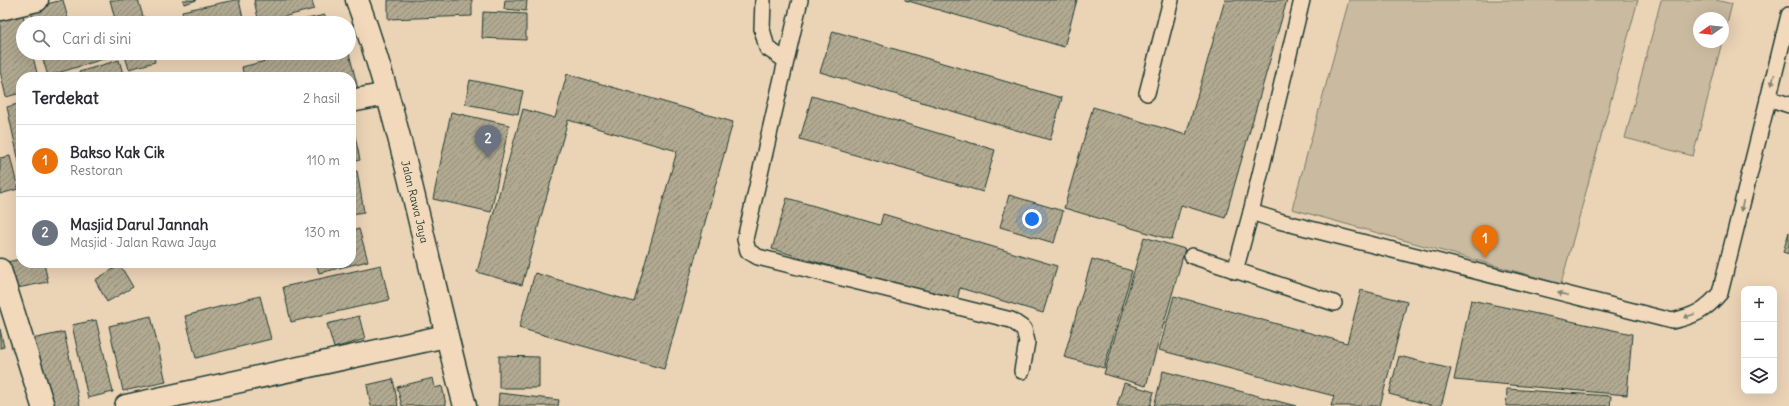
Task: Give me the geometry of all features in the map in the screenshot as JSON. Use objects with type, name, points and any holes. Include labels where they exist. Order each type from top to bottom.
[{"type":"street","points":[[0,9],[37,0]]},
{"type":"street","name":"Jalan Rawa Jaya","points":[[357,0],[376,52],[408,171],[446,336],[465,406]]},
{"type":"street","points":[[356,100],[387,94]]},
{"type":"street","points":[[0,270],[43,406]]},
{"type":"street","points":[[126,406],[446,336]]},
{"type":"lane","points":[[763,0],[762,29],[767,48],[785,60]]},
{"type":"lane","points":[[800,0],[745,239],[748,251],[758,257],[1011,320],[1024,329],[1027,342],[1022,371]]},
{"type":"lane","points":[[1147,93],[1171,0]]},
{"type":"lane","points":[[1235,271],[1251,212],[1302,0]]},
{"type":"lane","points":[[1251,212],[1295,225],[1672,321],[1690,317],[1709,307],[1720,293],[1789,14]]},
{"type":"lane","points":[[1768,98],[1789,105]]},
{"type":"lane","points":[[1192,256],[1334,303]]},
{"type":"shaded area","points":[[1349,0],[1638,0],[1561,284],[1292,209]]},
{"type":"shaded area","points":[[1661,0],[1716,0],[1732,4],[1729,16],[1729,12],[1693,12],[1693,48],[1720,48],[1693,156],[1625,138]]},
{"type":"building","points":[[63,0],[67,16],[32,16],[30,8]]},
{"type":"building","points":[[110,0],[138,0],[143,16],[114,16]]},
{"type":"building","points":[[183,0],[197,0],[184,4]]},
{"type":"building","points":[[239,0],[242,16],[183,16],[182,11]]},
{"type":"building","points":[[254,0],[312,0],[314,9],[286,16],[257,16]]},
{"type":"building","points":[[388,0],[472,0],[472,16],[388,19]]},
{"type":"building","points":[[505,0],[527,0],[526,11],[504,9]]},
{"type":"building","points":[[905,0],[1077,0],[1064,47]]},
{"type":"building","points":[[1225,0],[1287,0],[1225,218],[1181,205],[1172,240],[1064,208],[1093,107],[1186,135]]},
{"type":"building","points":[[21,8],[23,16],[16,16],[16,60],[34,60],[37,72],[16,72],[16,94],[6,97],[0,71],[0,13]]},
{"type":"building","points":[[483,12],[526,14],[526,40],[482,38]]},
{"type":"building","points":[[833,31],[1062,98],[1050,140],[820,72]]},
{"type":"building","points":[[43,60],[100,60],[61,72],[47,72]]},
{"type":"building","points":[[119,60],[123,72],[79,72]]},
{"type":"building","points":[[126,60],[155,60],[155,62],[129,69]]},
{"type":"building","points":[[270,60],[351,60],[354,72],[243,72],[242,67]]},
{"type":"building","points":[[567,74],[733,122],[664,369],[519,328],[535,273],[634,302],[677,151],[568,120],[522,285],[477,272],[523,109],[555,118]]},
{"type":"building","points":[[470,80],[523,91],[518,114],[465,104]]},
{"type":"building","points":[[812,96],[995,150],[983,192],[800,139]]},
{"type":"building","points":[[16,104],[16,148],[7,107]]},
{"type":"building","points":[[451,112],[509,125],[491,212],[433,199]]},
{"type":"building","points":[[356,141],[360,160],[356,161]]},
{"type":"building","points":[[10,156],[16,181],[16,190],[0,194],[0,158]]},
{"type":"building","points":[[356,171],[364,212],[356,213]]},
{"type":"building","points":[[1009,195],[1063,211],[1054,243],[1000,227]]},
{"type":"building","points":[[787,198],[880,225],[883,214],[1057,266],[1043,313],[960,288],[956,303],[772,249]]},
{"type":"building","points":[[359,229],[368,261],[356,264],[356,230]]},
{"type":"building","points":[[1789,232],[1789,254],[1783,252]]},
{"type":"building","points":[[1144,237],[1185,249],[1146,386],[1104,374]]},
{"type":"building","points":[[1092,259],[1132,271],[1104,368],[1064,357]]},
{"type":"building","points":[[16,260],[16,268],[45,268],[48,282],[7,290],[2,263]]},
{"type":"building","points":[[381,265],[389,300],[291,322],[283,287]]},
{"type":"building","points":[[115,268],[122,268],[133,287],[107,302],[95,280]]},
{"type":"building","points":[[318,268],[339,268],[319,273]]},
{"type":"building","points":[[1361,290],[1407,302],[1380,406],[1331,406],[1334,396],[1159,350],[1174,296],[1347,343]]},
{"type":"building","points":[[260,296],[271,339],[196,358],[185,316]]},
{"type":"building","points":[[1471,300],[1632,334],[1627,395],[1454,380]]},
{"type":"building","points":[[151,316],[166,382],[123,391],[109,326]]},
{"type":"building","points":[[359,316],[365,339],[334,348],[327,324]]},
{"type":"building","points":[[96,320],[113,392],[88,398],[72,325]]},
{"type":"building","points":[[0,329],[4,347],[0,348]]},
{"type":"building","points":[[64,332],[80,406],[47,406],[32,339]]},
{"type":"building","points":[[499,356],[539,357],[539,388],[499,388]]},
{"type":"building","points":[[1399,356],[1451,369],[1441,406],[1434,406],[1389,394]]},
{"type":"building","points":[[1163,371],[1296,406],[1154,406]]},
{"type":"building","points":[[433,378],[435,388],[442,386],[446,405],[402,406],[397,387]]},
{"type":"building","points":[[393,379],[398,406],[371,406],[367,385]]},
{"type":"building","points":[[1124,383],[1154,392],[1150,406],[1117,406]]},
{"type":"building","points":[[1507,389],[1611,396],[1610,406],[1506,406]]},
{"type":"building","points":[[499,393],[559,400],[558,406],[498,406]]},
{"type":"place","name":"Masjid Darul Jannah","points":[[488,158]]},
{"type":"place","name":"Bakso Kak Cik","points":[[1485,258]]}]
